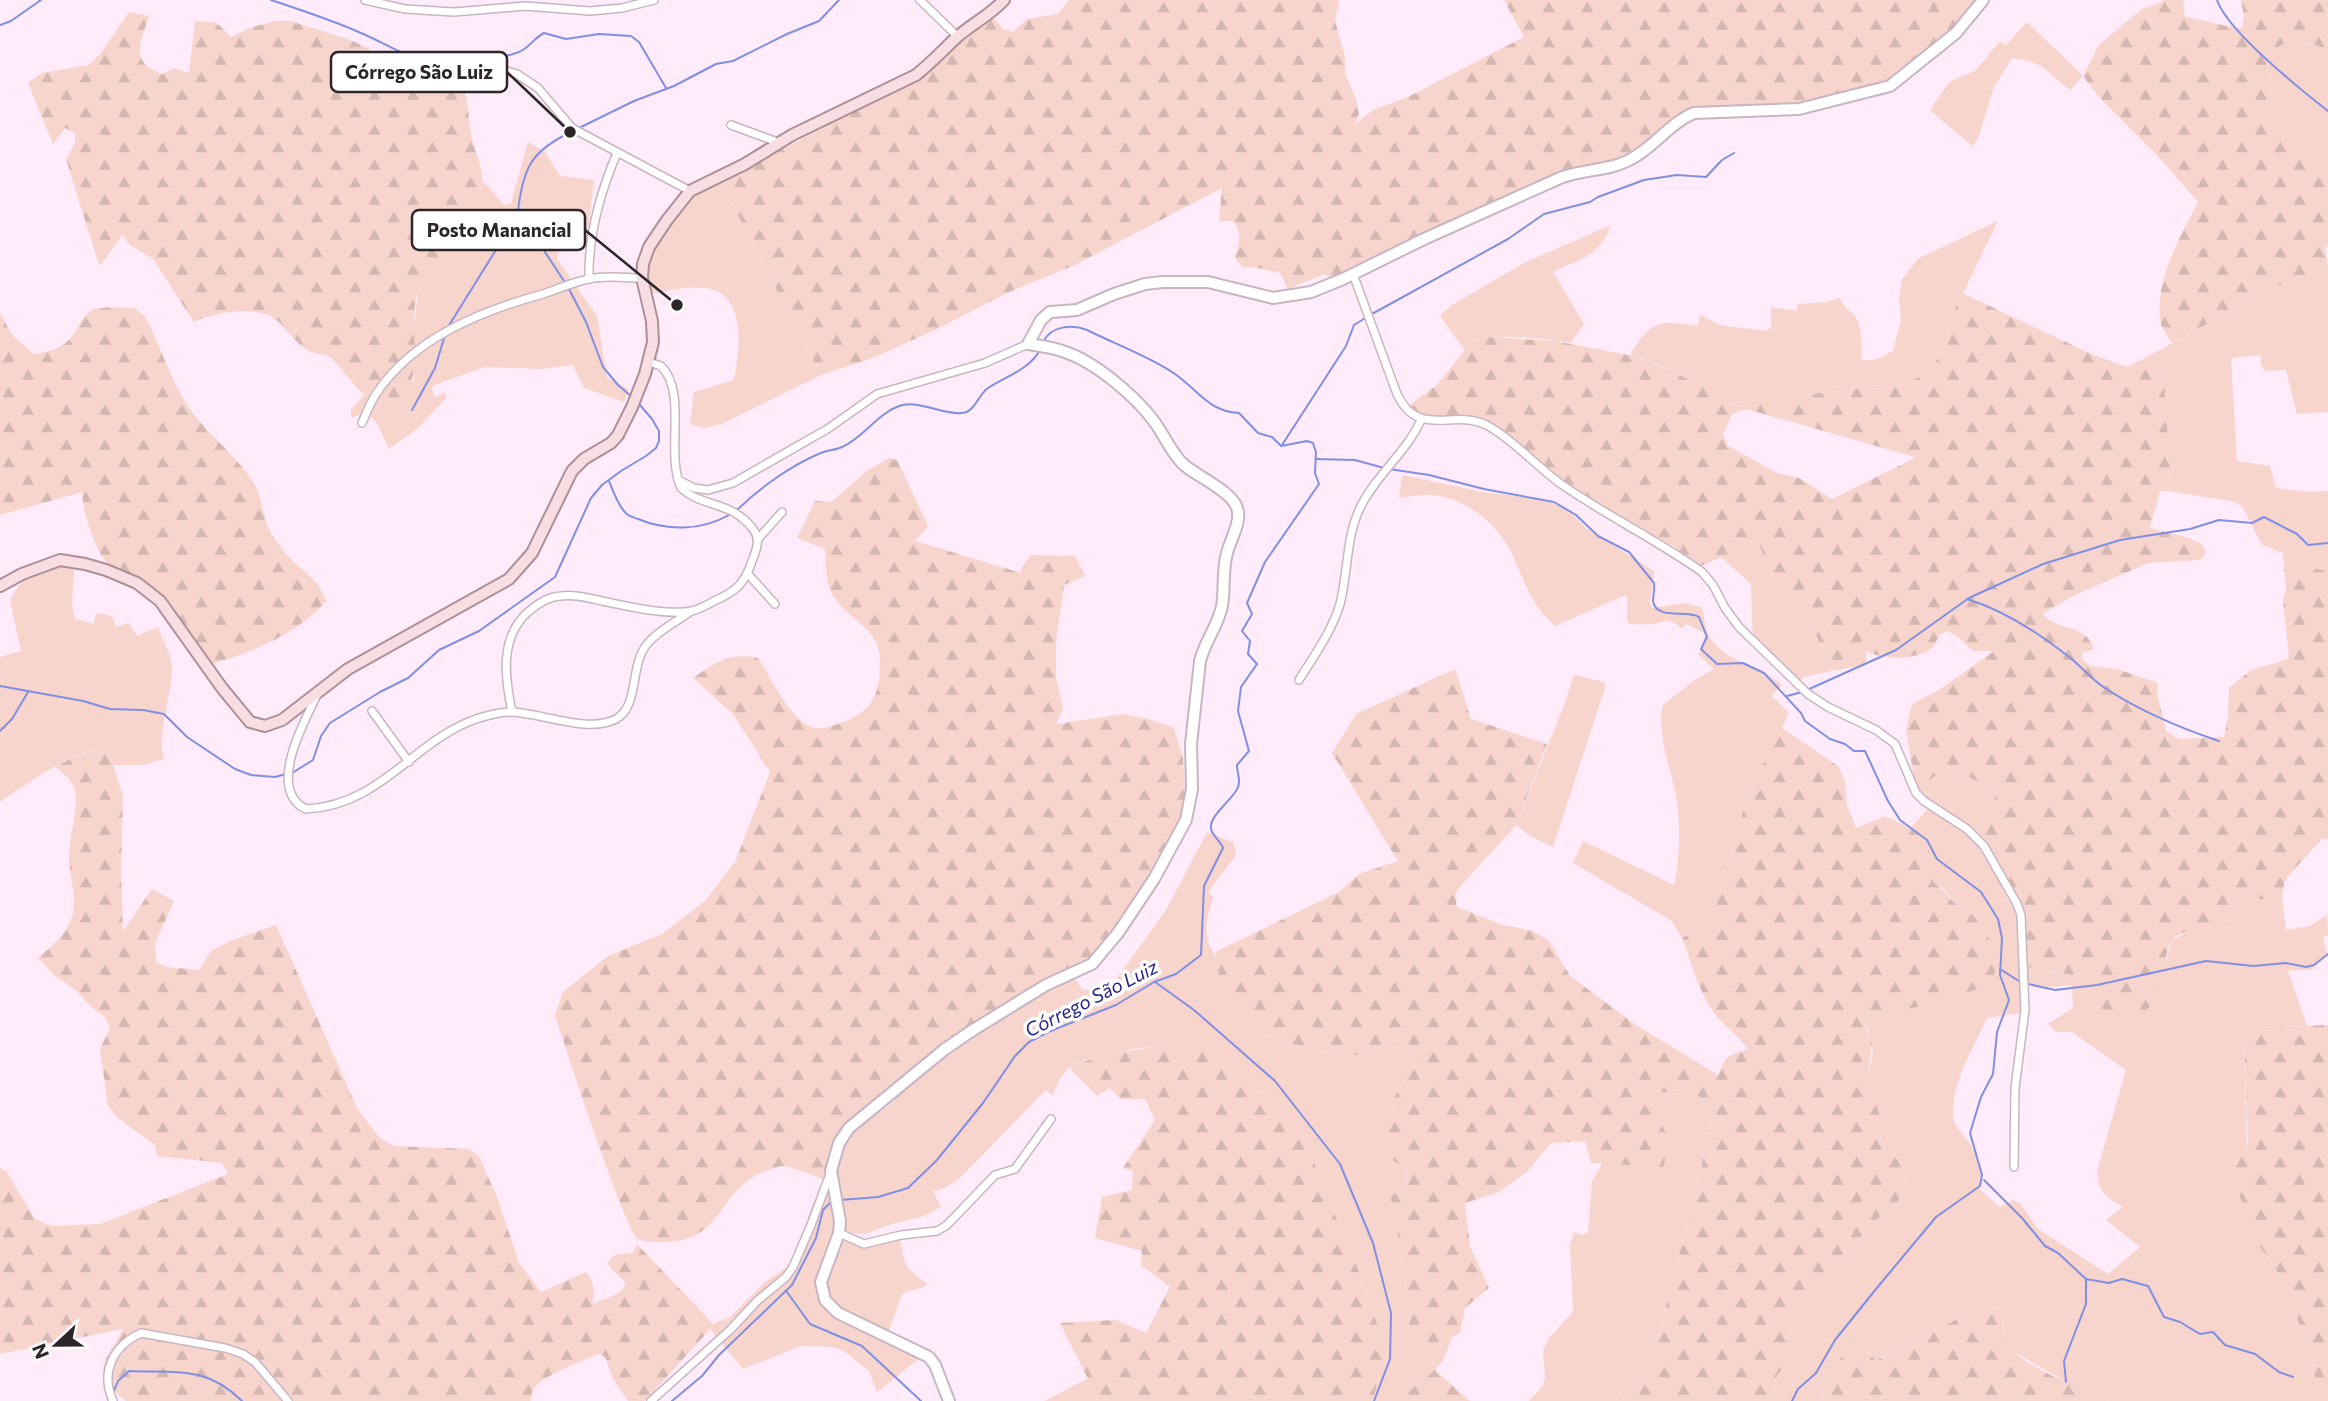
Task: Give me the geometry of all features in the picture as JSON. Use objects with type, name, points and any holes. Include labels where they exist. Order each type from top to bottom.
[{"type":"main road","points":[[0,586],[22,574],[60,560],[106,570],[137,583],[160,601],[222,688],[250,722],[259,726],[274,724],[317,695],[348,669],[487,593],[519,570],[532,553],[572,471],[584,459],[611,443],[632,407],[649,362],[653,342],[652,321],[642,278],[643,264],[649,247],[691,191],[916,75],[957,37],[1004,0]]},
{"type":"street","points":[[366,0],[405,9],[454,12],[525,6],[590,12],[654,0]]},
{"type":"street","points":[[1028,344],[1041,320],[1050,312],[1077,310],[1145,284],[1208,282],[1273,298],[1311,292],[1560,178],[1575,172],[1628,161],[1694,113],[1799,109],[1890,86],[1956,33],[1983,0]]},
{"type":"street","points":[[924,1],[957,37]]},
{"type":"street","points":[[495,72],[511,72],[530,82],[554,104],[572,128],[691,191]]},
{"type":"street","points":[[731,125],[780,143]]},
{"type":"street","points":[[589,279],[595,219],[603,187],[617,153]]},
{"type":"street","points":[[1353,274],[1402,404],[1422,420],[1464,419],[1489,426],[1562,484],[1702,572],[1713,584],[1725,608],[1739,627],[1756,645],[1808,694],[1887,737],[1900,753],[1916,793],[1967,829],[1984,846],[2021,915],[2025,1010],[2015,1088],[2014,1167]]},
{"type":"street","points":[[362,423],[375,396],[386,381],[417,351],[466,321],[589,279],[642,278]]},
{"type":"street","points":[[652,1401],[786,1277],[811,1226],[839,1143],[849,1128],[945,1049],[1034,992],[1092,964],[1118,933],[1154,879],[1189,811],[1192,789],[1191,744],[1200,661],[1222,605],[1226,556],[1238,520],[1238,511],[1229,495],[1186,467],[1176,457],[1153,420],[1126,392],[1085,361],[1065,352],[1028,344],[985,363],[877,394],[829,428],[733,483],[708,491],[677,480]]},
{"type":"street","points":[[317,695],[291,751],[290,789],[299,806],[306,809],[339,804],[362,794],[451,730],[493,714],[512,712],[574,723],[613,721],[622,715],[630,704],[635,666],[648,643],[692,611],[736,590],[747,573],[758,545],[758,539],[748,524],[732,510],[686,493],[677,480],[674,456],[675,398],[672,384],[661,366],[649,362]]},
{"type":"street","points":[[1299,680],[1336,614],[1354,523],[1360,508],[1378,478],[1409,445],[1422,420]]},
{"type":"street","points":[[758,539],[782,512]]},
{"type":"street","points":[[747,573],[775,604]]},
{"type":"street","points":[[512,712],[505,672],[513,631],[523,617],[546,599],[562,595],[652,610],[692,611]]},
{"type":"street","points":[[372,711],[409,762]]},
{"type":"street","points":[[839,1233],[863,1244],[901,1235],[937,1231],[947,1225],[995,1175],[1016,1170],[1051,1119]]},
{"type":"street","points":[[831,1171],[840,1212],[839,1233],[821,1282],[825,1300],[838,1313],[929,1357],[935,1365],[949,1401]]},
{"type":"street","points":[[113,1401],[109,1392],[108,1366],[119,1347],[141,1333],[225,1348],[243,1354],[255,1362],[288,1401]]},
{"type":"green space","points":[[1069,0],[1339,0],[1335,21],[1345,56],[1345,74],[1359,113],[1355,124],[1373,110],[1408,97],[1524,37],[1504,0],[1986,0],[1891,89],[1832,104],[1702,115],[1687,120],[1639,152],[1530,192],[1333,278],[1324,274],[1288,289],[1280,273],[1254,267],[1243,268],[1235,258],[1239,239],[1236,226],[1233,221],[1219,221],[1222,188],[1075,265],[1007,293],[875,357],[821,375],[732,204],[718,183],[908,83],[950,42],[993,17],[1004,30],[1013,32],[1027,19],[1058,14]]},
{"type":"green space","points":[[2165,0],[2183,0],[2185,17],[2242,28],[2244,16],[2241,0],[2328,0],[2328,50],[2291,39],[2266,55],[2272,94],[2267,114],[2328,179],[2328,246],[2325,247],[2328,267],[2275,287],[2172,343],[2161,324],[2161,292],[2176,245],[2198,202],[2155,153],[2099,97],[2083,76],[2099,45],[2142,9]]},
{"type":"green space","points":[[129,12],[149,16],[141,43],[141,58],[145,64],[163,74],[174,68],[189,73],[195,21],[217,23],[231,37],[249,28],[275,21],[290,21],[368,48],[405,75],[463,86],[472,138],[482,174],[481,188],[465,241],[428,278],[418,293],[415,305],[413,376],[408,391],[400,401],[386,406],[371,401],[331,358],[307,350],[272,317],[244,311],[211,316],[194,322],[153,259],[130,245],[122,235],[101,265],[98,262],[66,159],[75,143],[75,133],[65,128],[53,144],[28,83],[42,73],[89,65],[101,53]]},
{"type":"green space","points":[[2027,22],[2083,76],[2070,90],[2041,66],[2012,58],[1994,87],[1978,139],[1972,146],[1930,110],[1947,85],[1975,71],[2000,41],[2006,45]]},
{"type":"green space","points":[[2290,39],[2328,50],[2328,179],[2267,114],[2272,94],[2266,55]]},
{"type":"green space","points":[[528,142],[545,152],[560,176],[594,180],[586,249],[558,252],[557,259],[597,316],[607,378],[629,389],[624,402],[584,388],[573,365],[542,369],[485,367],[434,385],[431,389],[436,397],[444,392],[447,397],[417,429],[389,449],[377,423],[366,412],[351,418],[351,409],[365,394],[374,403],[414,381],[414,327],[418,292],[480,193],[482,180],[504,205],[511,203]]},
{"type":"green space","points":[[718,183],[732,204],[821,375],[722,424],[704,428],[690,424],[694,392],[734,380],[739,343],[732,305],[725,296],[706,288],[643,295],[648,253],[686,203],[696,194]]},
{"type":"green space","points":[[1998,221],[1951,318],[1949,337],[1942,354],[1922,376],[1890,389],[1865,388],[1726,404],[1680,375],[1630,355],[1644,335],[1657,325],[1674,323],[1698,326],[1700,315],[1720,325],[1765,331],[1771,328],[1771,307],[1796,311],[1798,304],[1840,298],[1859,324],[1862,359],[1878,358],[1893,351],[1901,320],[1899,301],[1902,279],[1919,258]]},
{"type":"green space","points":[[1611,225],[1595,250],[1553,272],[1584,324],[1571,343],[1496,337],[1472,341],[1466,352],[1440,316],[1452,305],[1524,263]]},
{"type":"green space","points":[[2328,267],[2328,412],[2297,414],[2286,370],[2265,371],[2261,364],[2261,355],[2231,358],[2237,461],[2270,466],[2276,488],[2306,492],[2328,491],[2328,571],[2307,567],[2262,545],[2242,506],[2231,501],[2168,491],[2170,470],[2161,374],[2151,366],[2147,357],[2275,287]]},
{"type":"green space","points":[[1962,293],[2089,353],[2127,367],[2147,357],[2163,379],[2170,470],[2168,491],[2160,491],[2150,528],[2189,538],[2202,544],[2206,553],[2200,560],[2148,563],[2075,595],[2043,613],[2055,623],[2077,631],[2090,641],[2094,649],[2082,653],[2082,659],[2090,666],[2117,669],[2158,683],[2157,693],[2166,731],[2179,739],[2224,737],[2229,688],[2251,670],[2289,657],[2283,600],[2286,588],[2283,553],[2307,567],[2328,571],[2328,839],[2322,839],[2288,876],[2282,896],[2271,900],[2249,897],[2237,899],[2232,918],[2212,928],[2182,934],[2172,941],[2158,997],[2153,1004],[2139,1012],[2118,1016],[2101,1008],[2090,972],[2071,975],[2019,965],[2020,917],[2012,907],[1999,877],[1974,841],[1998,791],[1947,767],[1916,790],[1906,730],[1912,704],[1939,690],[1994,651],[1973,651],[1957,636],[1947,631],[1939,635],[1934,646],[1920,654],[1901,658],[1866,651],[1866,665],[1831,671],[1814,630],[1776,594],[1769,566],[1758,542],[1696,568],[1674,546],[1606,518],[1530,464],[1489,430],[1472,423],[1422,419],[1404,409],[1437,385],[1472,341],[1488,337],[1555,341],[1633,356],[1670,370],[1705,388],[1727,404],[1865,388],[1890,389],[1922,376],[1942,354],[1949,337],[1951,318]],"holes":[[[1746,409],[1915,457],[1832,499],[1799,478],[1777,473],[1728,446],[1723,434],[1732,414]]]},
{"type":"green space","points":[[105,308],[134,308],[145,316],[172,377],[192,412],[255,485],[267,526],[274,538],[286,554],[315,581],[326,601],[302,623],[274,640],[212,664],[155,591],[110,569],[90,529],[82,492],[0,515],[0,313],[13,336],[34,354],[51,351],[65,343],[89,312]]},
{"type":"green space","points":[[889,458],[897,460],[928,526],[915,541],[1021,573],[1021,568],[1031,555],[1075,556],[1085,576],[1064,585],[1056,643],[1056,678],[1063,708],[1056,724],[1124,714],[1174,728],[1183,758],[1186,810],[1120,934],[1073,975],[929,1061],[909,1090],[835,1141],[823,1179],[786,1166],[768,1170],[751,1178],[738,1189],[710,1224],[699,1233],[684,1240],[641,1240],[631,1228],[608,1172],[555,1015],[563,992],[608,956],[662,934],[705,901],[735,862],[770,772],[733,714],[693,678],[731,657],[758,658],[793,713],[815,728],[829,727],[848,720],[866,709],[872,701],[879,683],[880,671],[875,640],[832,594],[827,576],[825,549],[797,538],[815,501],[831,502],[867,471]]},
{"type":"green space","points":[[1402,475],[1488,493],[1539,498],[1568,510],[1587,529],[1654,571],[1650,604],[1653,608],[1685,603],[1701,607],[1706,629],[1720,649],[1782,685],[1772,696],[1789,713],[1746,800],[1732,853],[1707,925],[1682,938],[1672,921],[1573,863],[1583,841],[1674,885],[1679,851],[1679,826],[1675,791],[1664,748],[1663,705],[1693,681],[1714,669],[1699,655],[1705,633],[1686,624],[1682,629],[1668,621],[1629,624],[1626,595],[1555,626],[1538,608],[1509,548],[1495,528],[1465,505],[1443,496],[1399,498]]},
{"type":"green space","points":[[1758,542],[1769,566],[1776,594],[1814,630],[1831,671],[1803,677],[1797,685],[1761,654],[1753,643],[1751,584],[1721,557]]},
{"type":"green space","points":[[63,566],[74,570],[72,605],[75,619],[94,624],[96,613],[112,616],[116,627],[129,623],[137,636],[158,627],[172,665],[162,737],[164,759],[143,765],[113,765],[110,756],[96,751],[85,752],[46,772],[0,802],[0,657],[21,651],[10,600],[31,575]]},
{"type":"green space","points":[[1455,669],[1471,719],[1547,744],[1516,825],[1458,889],[1455,896],[1457,907],[1503,925],[1533,931],[1549,941],[1570,976],[1636,1025],[1718,1075],[1728,1057],[1748,1049],[1708,1004],[1682,938],[1707,925],[1732,853],[1746,800],[1781,727],[1839,767],[1845,781],[1847,805],[1856,828],[1885,816],[1923,839],[1931,856],[1933,882],[1978,921],[1988,937],[1994,956],[1993,985],[1863,1022],[1872,1042],[1868,1076],[1882,1124],[1879,1144],[1899,1161],[1909,1186],[1898,1201],[1871,1225],[1837,1263],[1793,1321],[1787,1363],[1777,1376],[1771,1401],[1615,1401],[1649,1370],[1701,1170],[1713,1104],[1698,1096],[1654,1091],[1655,1115],[1668,1135],[1664,1167],[1591,1163],[1585,1141],[1551,1143],[1527,1172],[1499,1192],[1465,1203],[1470,1246],[1489,1288],[1465,1308],[1460,1333],[1432,1347],[1408,1332],[1412,1299],[1405,1289],[1404,1267],[1390,1195],[1407,1188],[1406,1169],[1386,1156],[1382,1150],[1385,1131],[1394,1117],[1393,1099],[1417,1061],[1408,1044],[1395,1039],[1357,1055],[1336,1055],[1312,1050],[1266,1036],[1249,1027],[1221,989],[1215,952],[1339,892],[1359,874],[1398,861],[1332,753],[1356,714]]},
{"type":"green space","points":[[1574,675],[1604,682],[1605,688],[1553,847],[1530,836],[1516,825]]},
{"type":"green space","points":[[94,751],[110,756],[123,796],[123,931],[152,889],[174,901],[155,943],[156,962],[167,967],[199,970],[211,951],[230,941],[276,925],[358,1110],[380,1138],[393,1146],[469,1149],[479,1156],[497,1197],[519,1263],[541,1292],[586,1272],[594,1287],[592,1304],[615,1295],[626,1285],[608,1264],[615,1256],[633,1253],[637,1244],[714,1325],[645,1401],[628,1401],[613,1379],[605,1357],[600,1354],[549,1376],[534,1389],[531,1401],[126,1401],[114,1390],[104,1374],[106,1359],[123,1329],[0,1354],[0,1168],[6,1171],[35,1219],[51,1226],[100,1224],[228,1174],[222,1163],[157,1156],[155,1145],[118,1118],[108,1106],[100,1049],[110,1028],[105,1017],[91,1007],[77,991],[54,975],[38,958],[62,935],[74,909],[69,857],[76,794],[70,781],[55,767],[78,755]]},
{"type":"green space","points":[[1946,767],[1998,791],[1974,841],[1999,877],[2006,897],[2051,972],[2071,975],[2090,972],[2094,981],[2160,987],[2162,971],[2172,941],[2189,931],[2216,927],[2232,918],[2237,899],[2249,897],[2270,900],[2282,896],[2286,930],[2310,926],[2327,915],[2328,936],[2323,937],[2327,954],[2313,969],[2288,971],[2307,1026],[2260,1028],[2244,1042],[2249,1230],[2280,1276],[2311,1354],[2316,1386],[2307,1401],[2109,1401],[2073,1386],[2012,1351],[2004,1339],[2004,1312],[1989,1303],[1875,1360],[1866,1350],[1830,1374],[1820,1401],[1771,1401],[1777,1376],[1787,1363],[1793,1321],[1837,1263],[1871,1225],[1898,1201],[1909,1186],[1899,1161],[1879,1144],[1881,1137],[1868,1076],[1873,1052],[1869,1032],[1863,1022],[1878,1017],[1971,914],[1957,905],[1942,887],[1933,882],[1928,852],[1911,827],[1927,810],[1916,790]],"holes":[[[2027,984],[2050,987],[2072,985],[2073,1008],[2048,1024],[2056,1032],[2072,1032],[2126,1070],[2097,1171],[2099,1185],[2104,1193],[2123,1207],[2106,1220],[2140,1247],[2108,1274],[2038,1229],[2020,1203],[2013,1200],[2000,1207],[1979,1189],[1980,1170],[1976,1156],[1953,1115],[1960,1077],[1987,1018],[2021,1013]]]},
{"type":"green space","points":[[1207,832],[1234,843],[1236,855],[1209,892],[1213,897],[1207,921],[1208,940],[1218,963],[1266,1036],[1336,1055],[1357,1055],[1395,1039],[1408,1044],[1417,1061],[1393,1099],[1394,1117],[1386,1156],[1406,1169],[1407,1188],[1390,1195],[1404,1267],[1405,1289],[1412,1298],[1408,1332],[1432,1347],[1452,1337],[1444,1359],[1435,1370],[1397,1401],[1372,1401],[1387,1353],[1346,1235],[1318,1177],[1312,1151],[1287,1108],[1261,1092],[1165,1045],[1132,1049],[1069,1067],[1059,1080],[1053,1096],[1046,1090],[959,1179],[945,1188],[933,1191],[941,1207],[921,1217],[888,1225],[866,1234],[849,1233],[850,1240],[863,1243],[881,1243],[900,1238],[907,1266],[928,1284],[902,1294],[889,1331],[918,1347],[925,1354],[877,1392],[869,1371],[844,1351],[832,1347],[801,1346],[743,1369],[710,1329],[716,1322],[729,1318],[764,1283],[788,1266],[827,1172],[829,1155],[835,1141],[890,1105],[929,1061],[1073,975],[1082,990],[1109,989],[1166,910]]},
{"type":"green space","points":[[2328,1025],[2328,1401],[2307,1401],[2316,1386],[2311,1354],[2280,1276],[2249,1230],[2232,1165],[2248,1145],[2244,1042],[2260,1028]]},
{"type":"green space","points":[[1165,1045],[1193,1047],[1209,1052],[1261,1092],[1287,1108],[1301,1129],[1312,1151],[1318,1177],[1346,1235],[1387,1353],[1372,1401],[1099,1401],[1060,1323],[1116,1320],[1146,1333],[1170,1287],[1141,1265],[1142,1251],[1095,1238],[1102,1197],[1132,1190],[1133,1171],[1123,1168],[1155,1120],[1145,1099],[1121,1099],[1110,1088],[1097,1096],[1069,1067],[1103,1055]]},
{"type":"green space","points":[[1653,1091],[1698,1096],[1713,1104],[1701,1170],[1649,1370],[1615,1401],[1529,1401],[1543,1386],[1543,1351],[1549,1338],[1573,1312],[1570,1245],[1574,1232],[1581,1235],[1588,1233],[1592,1181],[1603,1163],[1628,1163],[1668,1135],[1655,1115]]},
{"type":"green space","points":[[1989,1303],[2004,1312],[2005,1340],[2022,1358],[2109,1401],[1820,1401],[1830,1374],[1853,1341],[1876,1360]]},
{"type":"green space","points":[[1435,1370],[1470,1401],[1397,1401]]},
{"type":"green space","points":[[1088,1378],[1099,1401],[1045,1401]]},
{"type":"waterway","points":[[0,25],[11,21],[41,0]]},
{"type":"waterway","points":[[271,0],[339,24],[420,60],[448,66],[491,60],[523,50],[544,33],[566,39],[599,34],[631,36],[639,42],[666,88]]},
{"type":"waterway","name":"Córrego São Luiz","points":[[579,128],[634,101],[674,86],[716,64],[733,61],[819,21],[839,0]]},
{"type":"waterway","points":[[2217,0],[2235,28],[2283,75],[2328,111]]},
{"type":"waterway","name":"Córrego São Luiz","points":[[566,284],[518,211],[523,183],[531,162],[547,146],[571,132]]},
{"type":"waterway","points":[[1372,314],[1508,239],[1544,214],[1590,202],[1644,180],[1677,175],[1706,177],[1722,160],[1734,153]]},
{"type":"waterway","points":[[448,327],[494,253],[520,218]]},
{"type":"waterway","name":"Córrego São Luiz","points":[[569,289],[586,322],[603,367],[632,397]]},
{"type":"waterway","points":[[1282,445],[1346,346],[1354,325],[1367,317]]},
{"type":"waterway","name":"Córrego São Luiz","points":[[1044,341],[1057,329],[1075,327],[1087,330],[1166,368],[1211,404],[1239,413],[1258,433],[1272,437],[1280,445]]},
{"type":"waterway","points":[[412,410],[435,368],[445,335]]},
{"type":"waterway","name":"Córrego São Luiz","points":[[737,510],[787,471],[821,453],[850,443],[899,406],[914,404],[954,413],[966,412],[988,388],[1030,363],[1040,350]]},
{"type":"waterway","points":[[292,773],[313,760],[321,736],[330,723],[408,678],[439,650],[479,631],[555,577],[591,498],[602,485],[656,448],[659,431],[639,404]]},
{"type":"waterway","name":"Córrego São Luiz","points":[[840,1200],[878,1197],[908,1188],[937,1160],[983,1103],[1015,1056],[1029,1042],[1116,1005],[1154,982],[1176,974],[1201,955],[1204,886],[1223,848],[1212,831],[1211,824],[1236,792],[1239,782],[1237,765],[1249,751],[1238,711],[1241,687],[1257,664],[1248,654],[1250,641],[1242,631],[1252,614],[1247,603],[1265,562],[1319,484],[1315,473],[1316,452],[1313,443],[1307,441],[1281,446]]},
{"type":"waterway","points":[[1316,459],[1355,460],[1384,468]]},
{"type":"waterway","points":[[1389,469],[1554,502],[1576,515],[1598,536],[1629,552],[1654,583],[1655,607],[1666,613],[1699,617],[1707,637],[1701,649],[1717,664],[1743,663],[1764,673],[1801,713],[1805,721],[1830,739],[1845,744],[1854,751],[1865,751],[1888,801],[1900,820],[1927,840],[1937,859],[1981,892],[1998,919],[2002,938],[2000,975],[2009,1000],[1997,1032],[1993,1074],[1981,1097],[1970,1133],[1982,1175],[1980,1186],[1936,1217],[1835,1340],[1816,1373],[1798,1389],[1792,1401]]},
{"type":"waterway","name":"Córrego São Luiz","points":[[609,481],[625,513],[649,523],[684,528],[707,524],[729,515]]},
{"type":"waterway","points":[[1807,690],[1896,650],[1969,598],[2043,564],[2120,540],[2190,529],[2219,520],[2252,523],[2264,517],[2297,534],[2308,545],[2328,543]]},
{"type":"waterway","points":[[1967,599],[1996,610],[2036,633],[2098,683],[2144,711],[2219,741]]},
{"type":"waterway","points":[[0,686],[83,701],[110,709],[164,714],[187,737],[235,769],[251,775],[275,777],[286,774]]},
{"type":"waterway","points":[[0,731],[12,719],[28,692]]},
{"type":"waterway","points":[[1787,696],[1802,692]]},
{"type":"waterway","points":[[2028,984],[2055,990],[2097,985],[2206,961],[2253,966],[2286,963],[2306,967],[2314,965],[2328,954]]},
{"type":"waterway","points":[[2000,969],[2022,983]]},
{"type":"waterway","points":[[1155,982],[1194,1010],[1275,1081],[1340,1164],[1373,1243],[1391,1313],[1390,1359],[1374,1401]]},
{"type":"waterway","points":[[1984,1180],[2022,1218],[2045,1246],[2058,1253],[2086,1279],[2109,1283],[2122,1279],[2148,1286],[2164,1317],[2180,1322],[2200,1334],[2213,1332],[2225,1345],[2255,1354],[2279,1372],[2293,1377]]},
{"type":"waterway","points":[[672,1401],[702,1376],[719,1355],[792,1285],[816,1238],[823,1210],[831,1202]]},
{"type":"waterway","points":[[2066,1382],[2064,1361],[2086,1304],[2086,1279]]},
{"type":"waterway","name":"Córrego São Luiz","points":[[787,1292],[810,1324],[862,1346],[921,1401]]},
{"type":"waterway","points":[[114,1391],[118,1381],[129,1371],[189,1373],[216,1381],[242,1401]]},
{"type":"place","name":"Córrego São Luiz","points":[[570,132]]},
{"type":"place","name":"Posto Manancial","points":[[677,305]]}]
